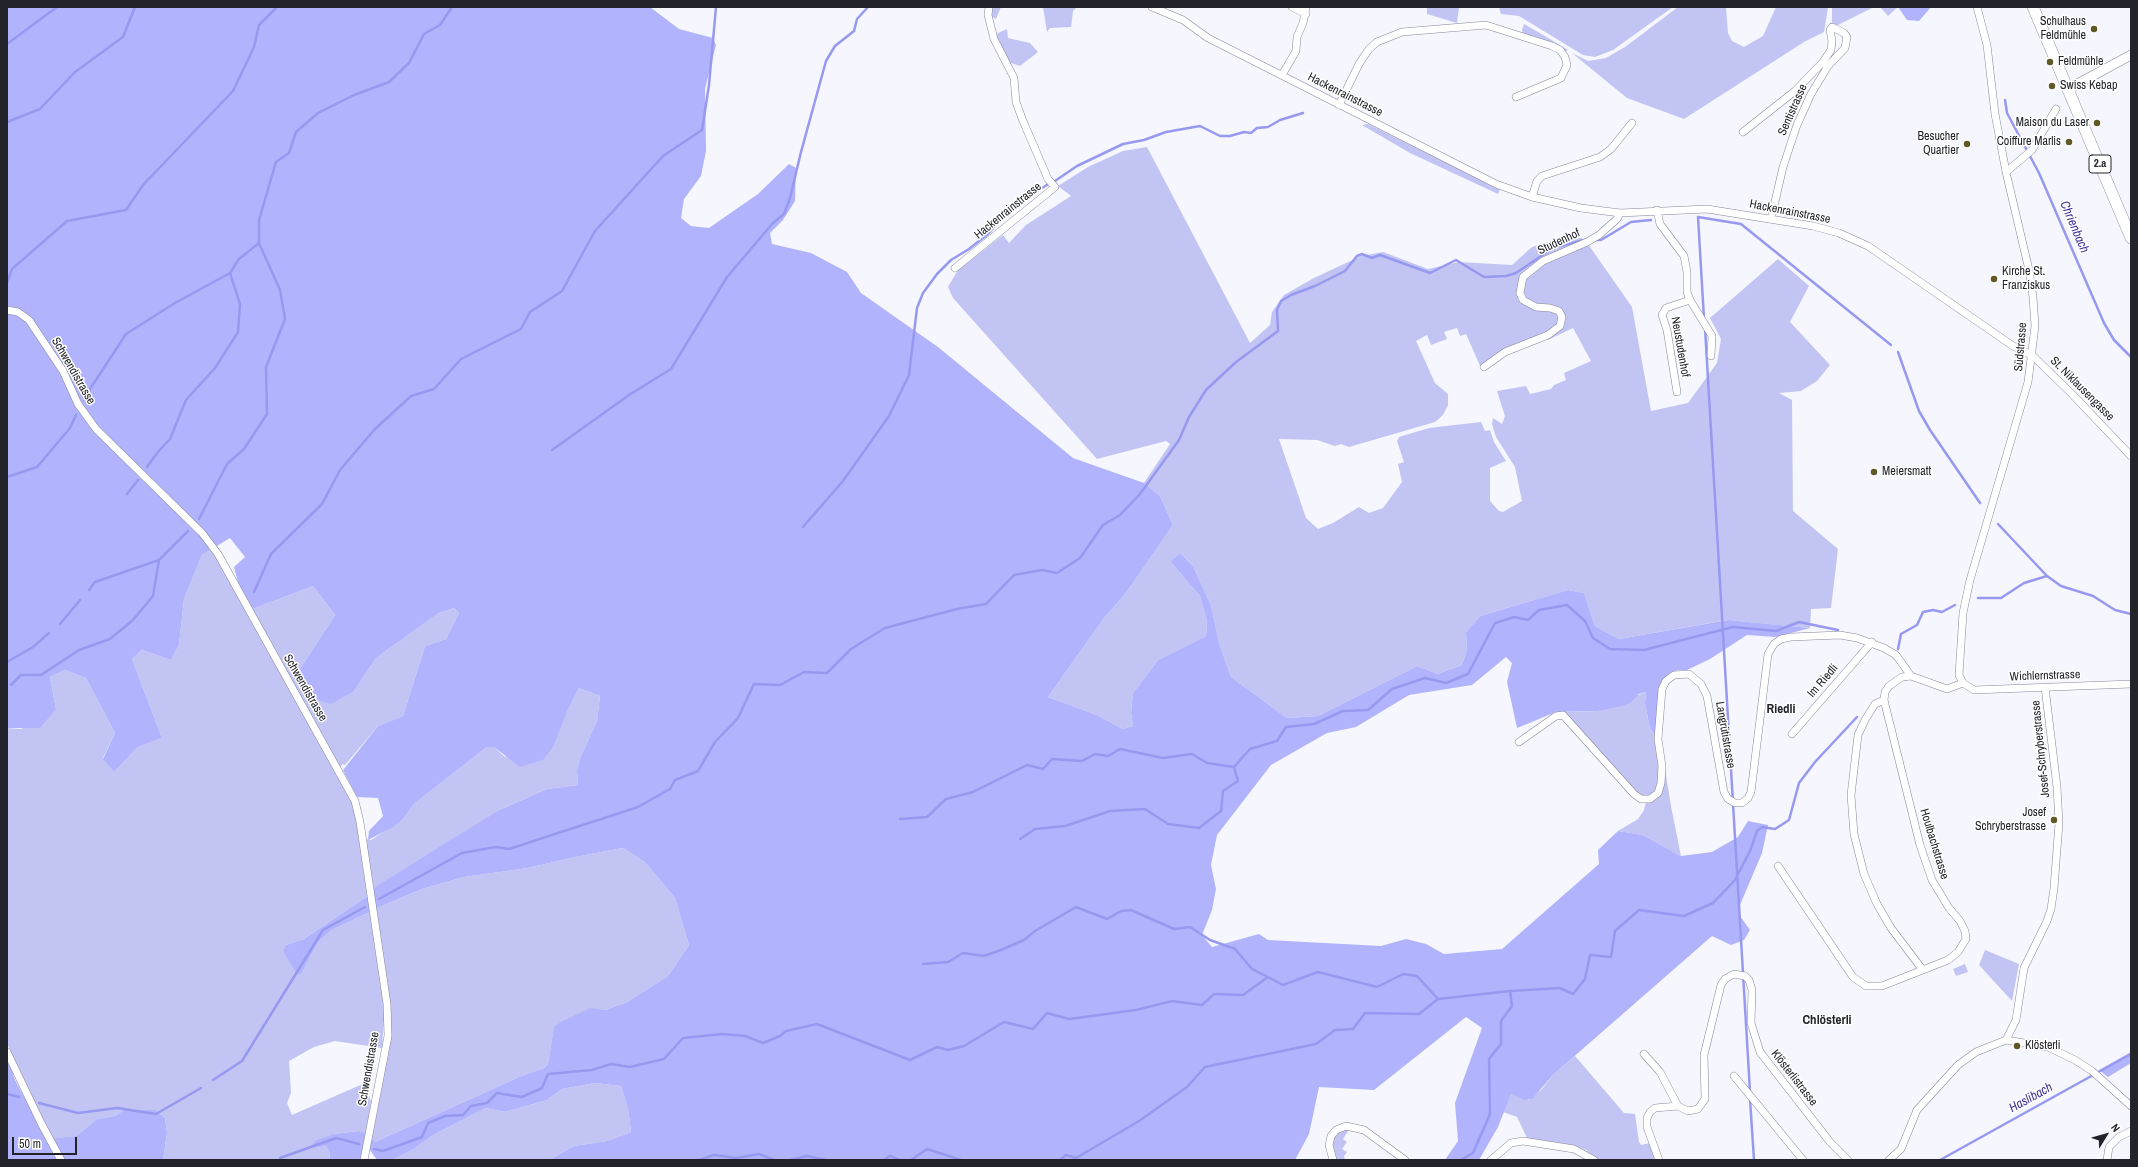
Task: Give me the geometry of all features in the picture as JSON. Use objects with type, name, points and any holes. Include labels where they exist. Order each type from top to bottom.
[{"type":"main road","name":"2.a","points":[[2033,7],[2131,238]]},
{"type":"street","name":"Hackenrainstrasse","points":[[955,268],[1054,187],[1048,179],[1016,102],[1014,78],[994,39],[988,14],[989,7]]},
{"type":"street","name":"Hackenrainstrasse","points":[[1152,7],[1183,20],[1208,38],[1496,184],[1532,197],[1574,207],[1620,213],[1657,210],[1707,209],[1813,226],[1839,233],[1868,246],[2013,346],[2033,356]]},
{"type":"street","points":[[1282,75],[1296,51],[1297,37],[1306,10],[1292,7]]},
{"type":"street","name":"Südstrasse","points":[[1963,683],[1959,675],[1959,650],[1970,580],[2028,382],[2033,356],[2035,326],[2033,297],[2006,172],[1995,114],[1987,45],[1977,7]]},
{"type":"street","points":[[1339,105],[1359,64],[1377,42],[1402,32],[1486,25],[1552,46],[1560,50],[1566,57],[1567,65],[1561,78],[1556,82],[1516,97]]},
{"type":"street","name":"Sentistrasse","points":[[1743,132],[1795,91],[1823,62],[1831,50],[1832,41],[1830,30],[1832,27],[1844,33],[1847,37],[1847,43],[1818,83],[1797,125],[1785,161],[1771,219]]},
{"type":"street","points":[[2068,89],[2131,55]]},
{"type":"street","points":[[2006,172],[2029,152],[2056,109]]},
{"type":"street","points":[[1532,197],[1537,181],[1542,176],[1600,157],[1611,149],[1632,123]]},
{"type":"street","name":"Neustudenhof","points":[[1657,210],[1660,224],[1684,256],[1687,272],[1687,292],[1690,300],[1712,336],[1711,356]]},
{"type":"street","name":"Studenhof","points":[[1484,367],[1505,352],[1548,335],[1560,326],[1563,319],[1559,311],[1550,308],[1536,307],[1523,300],[1520,293],[1523,277],[1543,261],[1588,242],[1616,220],[1620,213]]},
{"type":"street","name":"Neustudenhof","points":[[1676,392],[1667,330],[1662,315],[1669,306],[1684,304],[1690,300]]},
{"type":"street","name":"Schwendistrasse","points":[[7,310],[18,312],[29,320],[63,371],[78,404],[96,429],[202,533],[218,554],[355,801],[360,822],[386,996],[388,1036],[364,1160]]},
{"type":"street","name":"St. Niklausengasse","points":[[2033,356],[2131,456]]},
{"type":"street","name":"Langrütistrasse","points":[[1519,742],[1556,716],[1563,715],[1634,794],[1641,799],[1650,799],[1658,793],[1662,783],[1662,766],[1658,739],[1662,689],[1666,681],[1674,675],[1689,674],[1701,684],[1707,696],[1724,792],[1728,799],[1735,803],[1742,803],[1748,798],[1751,792],[1768,654],[1774,644],[1781,639],[1791,637],[1840,635],[1872,642],[1896,655],[1911,676]]},
{"type":"street","name":"Im Riedli","points":[[1792,734],[1872,642]]},
{"type":"street","points":[[1922,969],[1891,928],[1877,904],[1864,874],[1854,834],[1851,795],[1858,735],[1865,720],[1876,704],[1884,700],[1885,692],[1893,681],[1911,676],[1947,689],[1963,683]]},
{"type":"street","name":"Wichlernstrasse","points":[[1963,683],[1974,690],[2131,684]]},
{"type":"street","name":"Josef-Schryberstrasse","points":[[2006,1040],[2016,1020],[2024,968],[2047,921],[2051,909],[2054,888],[2059,823],[2058,787],[2045,687]]},
{"type":"street","name":"Houlbachstrasse","points":[[1778,866],[1859,983],[1873,988],[1882,986],[1948,960],[1958,952],[1966,939],[1965,931],[1960,920],[1949,908],[1932,880],[1920,845],[1884,700]]},
{"type":"street","name":"Klösterlistrasse","points":[[1678,1106],[1692,1111],[1698,1109],[1704,1103],[1706,1095],[1704,1055],[1721,985],[1728,977],[1739,974],[1745,976],[1750,984],[1751,1023],[1760,1052],[1830,1142],[1848,1160]]},
{"type":"street","points":[[1889,1160],[1901,1149],[1917,1110],[1958,1065],[1976,1052],[2006,1040],[2048,1047],[2075,1060],[2094,1073],[2131,1106]]},
{"type":"street","points":[[7,1052],[41,1123],[61,1160]]},
{"type":"street","points":[[1644,1054],[1660,1072],[1678,1106],[1655,1108],[1646,1118],[1647,1127],[1659,1160]]},
{"type":"street","points":[[1734,1076],[1804,1160]]},
{"type":"street","points":[[1333,1160],[1329,1145],[1330,1136],[1336,1130],[1346,1126],[1364,1130],[1405,1160]]},
{"type":"street","points":[[2107,1160],[2109,1147],[2119,1137],[2131,1130]]},
{"type":"street","points":[[1492,1160],[1511,1143],[1523,1141],[1574,1149],[1594,1160]]},
{"type":"shaded area","points":[[7,7],[650,7],[679,29],[713,38],[716,45],[705,89],[706,151],[701,176],[684,199],[681,218],[691,226],[709,228],[758,194],[789,164],[796,168],[795,201],[783,220],[770,233],[772,244],[811,253],[847,272],[861,293],[938,347],[1073,458],[1144,483],[1160,496],[1173,525],[1126,593],[1104,618],[1048,697],[1097,715],[1123,729],[1133,726],[1131,713],[1133,693],[1158,660],[1206,636],[1207,621],[1200,596],[1170,561],[1180,553],[1193,566],[1211,605],[1219,643],[1231,677],[1287,718],[1318,716],[1417,666],[1438,674],[1462,665],[1467,651],[1466,632],[1480,616],[1568,590],[1584,593],[1595,626],[1619,639],[1728,620],[1810,628],[1776,637],[1747,635],[1710,659],[1687,670],[1678,670],[1668,674],[1660,688],[1656,736],[1650,729],[1645,703],[1646,692],[1639,694],[1630,703],[1622,706],[1598,711],[1556,712],[1517,728],[1507,682],[1512,663],[1506,657],[1472,685],[1409,695],[1356,727],[1327,733],[1271,765],[1217,835],[1211,865],[1216,889],[1212,910],[1202,935],[1212,947],[1259,934],[1268,940],[1381,946],[1406,939],[1426,944],[1444,954],[1502,949],[1599,864],[1598,850],[1618,831],[1643,835],[1681,856],[1712,852],[1738,837],[1748,821],[1768,825],[1762,853],[1740,905],[1740,916],[1750,930],[1744,940],[1731,945],[1712,936],[1554,1074],[1532,1099],[1525,1100],[1511,1094],[1498,1127],[1479,1160],[1445,1160],[1458,1141],[1455,1103],[1482,1028],[1466,1017],[1374,1090],[1319,1087],[1309,1134],[1295,1160],[549,1160],[574,1146],[607,1141],[631,1132],[628,1109],[621,1086],[595,1083],[562,1089],[547,1100],[505,1112],[486,1108],[435,1134],[414,1149],[392,1160],[377,1160],[370,1150],[367,1151],[369,1138],[375,1142],[519,1077],[544,1068],[548,1064],[554,1027],[590,1008],[606,1010],[627,1002],[668,976],[689,945],[675,898],[645,862],[623,848],[528,868],[464,877],[422,889],[375,909],[372,891],[377,886],[497,811],[547,789],[578,785],[577,770],[580,758],[597,721],[600,696],[579,688],[567,712],[553,747],[543,760],[520,767],[494,747],[487,747],[415,803],[403,819],[393,827],[368,840],[369,831],[383,816],[378,798],[357,797],[343,770],[378,726],[403,716],[425,646],[446,639],[459,613],[454,608],[439,613],[376,658],[354,691],[331,704],[308,697],[298,672],[335,615],[313,586],[250,610],[241,594],[234,567],[245,557],[230,538],[202,555],[184,599],[179,645],[171,660],[142,650],[132,659],[162,738],[138,747],[114,772],[103,759],[115,733],[86,678],[65,670],[50,677],[56,709],[40,728],[7,728]]},
{"type":"shaded area","points":[[991,7],[1001,7],[996,19],[991,16]]},
{"type":"shaded area","points":[[1043,7],[1077,7],[1073,11],[1071,27],[1050,28],[1047,32]]},
{"type":"shaded area","points":[[1427,7],[1459,7],[1457,23],[1427,14]]},
{"type":"shaded area","points":[[1499,7],[1673,7],[1613,50],[1595,57],[1583,55],[1519,16],[1501,14]]},
{"type":"shaded area","points":[[1678,7],[1726,7],[1728,33],[1732,41],[1744,47],[1763,36],[1776,7],[1828,7],[1824,32],[1804,42],[1684,119],[1627,98],[1572,53],[1588,61],[1606,58],[1625,47]]},
{"type":"shaded area","points":[[1832,7],[1874,7],[1836,26],[1832,22]]},
{"type":"shaded area","points":[[1880,7],[1898,7],[1888,16]]},
{"type":"shaded area","points":[[1898,7],[1931,7],[1919,21],[1907,20]]},
{"type":"shaded area","points":[[1524,24],[1568,50],[1565,52],[1523,33],[1522,30]]},
{"type":"shaded area","points":[[1007,29],[1008,38],[1030,43],[1038,52],[1020,66],[1008,62],[996,37],[998,33]]},
{"type":"shaded area","points":[[1368,124],[1500,189],[1498,194],[1410,153],[1362,125]]},
{"type":"shaded area","points":[[1147,147],[1250,343],[1270,325],[1272,312],[1284,295],[1314,278],[1361,256],[1383,252],[1428,269],[1459,262],[1512,265],[1532,247],[1552,241],[1581,238],[1585,241],[1544,259],[1525,272],[1518,283],[1519,297],[1525,305],[1535,309],[1550,310],[1559,316],[1559,323],[1550,331],[1500,353],[1481,368],[1466,334],[1460,336],[1457,328],[1444,332],[1447,339],[1431,345],[1427,335],[1416,341],[1435,383],[1448,394],[1448,405],[1443,415],[1435,422],[1349,447],[1341,444],[1335,446],[1317,440],[1279,439],[1306,518],[1318,529],[1333,523],[1359,507],[1369,513],[1383,508],[1402,482],[1398,464],[1404,462],[1397,441],[1399,437],[1429,428],[1481,422],[1485,431],[1490,430],[1494,442],[1506,461],[1490,468],[1490,501],[1499,511],[1503,512],[1522,501],[1515,467],[1496,437],[1492,424],[1493,418],[1502,424],[1505,416],[1497,391],[1526,386],[1530,394],[1551,389],[1554,385],[1566,380],[1564,373],[1591,361],[1573,328],[1548,340],[1546,338],[1563,325],[1565,317],[1562,311],[1555,306],[1535,305],[1527,300],[1523,295],[1522,289],[1526,278],[1545,263],[1588,244],[1632,307],[1651,411],[1688,403],[1717,363],[1721,339],[1710,318],[1778,259],[1809,286],[1790,322],[1830,365],[1817,381],[1801,391],[1779,393],[1792,400],[1793,511],[1838,549],[1831,608],[1811,609],[1810,628],[1727,620],[1619,639],[1595,626],[1584,593],[1568,590],[1480,616],[1466,632],[1467,651],[1462,665],[1438,674],[1417,666],[1318,716],[1287,718],[1231,677],[1219,643],[1211,605],[1193,566],[1180,553],[1170,561],[1200,596],[1207,621],[1206,636],[1158,660],[1133,693],[1131,713],[1133,726],[1123,729],[1097,715],[1048,697],[1104,618],[1126,593],[1173,525],[1160,496],[1144,483],[1170,444],[1166,441],[1097,459],[953,298],[948,287],[958,270],[1003,235],[1009,243],[1026,225],[1071,196],[1058,186],[1088,167],[1123,151]]},
{"type":"shaded area","points":[[212,549],[354,804],[369,895],[304,939],[286,945],[302,973],[318,942],[332,930],[372,911],[385,1005],[382,1048],[335,1041],[314,1047],[289,1061],[291,1093],[287,1103],[292,1115],[358,1086],[366,1084],[371,1102],[366,1133],[360,1131],[333,1134],[316,1140],[316,1148],[326,1146],[330,1153],[329,1160],[163,1160],[167,1133],[165,1118],[156,1110],[124,1110],[115,1116],[97,1119],[76,1136],[51,1139],[26,1089],[7,1043],[7,728],[21,729],[56,709],[50,677],[65,670],[86,678],[115,733],[103,758],[114,772],[138,747],[162,738],[132,659],[142,650],[171,660],[179,645],[184,599],[202,555]]},
{"type":"shaded area","points":[[313,586],[335,615],[298,672],[354,691],[376,658],[439,613],[454,608],[459,613],[446,639],[425,646],[403,716],[378,726],[345,765],[343,764],[340,767],[250,610]]},
{"type":"shaded area","points":[[579,688],[600,696],[597,721],[580,758],[577,770],[578,785],[547,789],[497,811],[372,891],[365,839],[371,840],[403,819],[415,803],[487,747],[494,747],[505,757],[567,712]]},
{"type":"shaded area","points":[[1646,692],[1645,703],[1650,729],[1656,736],[1660,780],[1656,793],[1647,798],[1637,794],[1565,712],[1598,711]]},
{"type":"shaded area","points":[[1664,763],[1681,856],[1643,835],[1618,831],[1638,819],[1644,810],[1646,802],[1652,802]]},
{"type":"shaded area","points":[[623,848],[645,862],[675,898],[689,945],[668,976],[627,1002],[606,1010],[590,1009],[554,1028],[548,1064],[544,1068],[519,1077],[375,1142],[372,1141],[369,1138],[389,1038],[375,909],[422,889],[464,877],[528,868]]},
{"type":"shaded area","points":[[369,895],[372,911],[332,930],[318,942],[302,973],[297,974],[283,951],[286,945],[304,939]]},
{"type":"shaded area","points":[[1985,950],[2019,964],[2012,1001],[1979,965]]},
{"type":"shaded area","points":[[1965,964],[1968,972],[1956,976],[1953,969]]},
{"type":"shaded area","points":[[2131,1052],[2131,1063],[2108,1077],[2099,1070]]},
{"type":"shaded area","points":[[1575,1056],[1624,1113],[1635,1114],[1639,1142],[1641,1145],[1650,1143],[1657,1160],[1596,1160],[1586,1150],[1578,1147],[1528,1140],[1517,1117],[1503,1112],[1511,1094],[1529,1100],[1542,1089],[1554,1074]]},
{"type":"shaded area","points":[[7,1057],[15,1080],[47,1139],[76,1136],[97,1119],[115,1116],[124,1110],[156,1110],[165,1118],[167,1133],[163,1160],[7,1160]]},
{"type":"shaded area","points":[[595,1083],[621,1086],[628,1109],[631,1132],[607,1141],[574,1146],[549,1160],[392,1160],[414,1149],[435,1134],[486,1108],[505,1112],[547,1100],[562,1089]]},
{"type":"shaded area","points":[[1350,1128],[1343,1139],[1347,1142],[1342,1149],[1347,1152],[1344,1156],[1345,1160],[1335,1160],[1332,1139],[1337,1133]]},
{"type":"shaded area","points":[[360,1131],[366,1133],[361,1160],[329,1160],[330,1153],[326,1146],[315,1148],[312,1146],[316,1140],[333,1134]]},
{"type":"waterway","points":[[7,44],[57,7]]},
{"type":"waterway","points":[[7,122],[40,109],[75,72],[123,37],[135,7]]},
{"type":"waterway","points":[[7,283],[12,269],[67,221],[126,210],[143,185],[233,91],[254,47],[259,25],[277,7]]},
{"type":"waterway","points":[[199,519],[227,464],[244,449],[267,414],[266,367],[285,319],[280,290],[259,243],[259,220],[276,162],[289,153],[296,132],[318,113],[354,95],[389,82],[409,63],[424,34],[440,25],[452,7]]},
{"type":"waterway","points":[[254,592],[271,554],[322,504],[340,470],[375,429],[411,396],[434,389],[461,359],[521,329],[530,312],[562,291],[595,231],[663,156],[702,130],[709,85],[716,7]]},
{"type":"waterway","points":[[552,450],[629,395],[671,369],[727,277],[772,224],[784,214],[790,198],[826,61],[835,46],[854,31],[857,19],[868,7]]},
{"type":"waterway","name":"Chrienbach","points":[[2005,100],[2007,113],[2039,173],[2104,323],[2114,340],[2131,357]]},
{"type":"waterway","points":[[1055,181],[1077,166],[1123,144],[1144,140],[1166,132],[1200,126],[1220,136],[1230,136],[1244,132],[1251,133],[1257,128],[1268,127],[1280,120],[1303,113]]},
{"type":"waterway","points":[[803,527],[843,481],[889,416],[909,375],[917,308],[923,293],[937,274],[951,260],[969,249],[988,234],[1008,211],[1023,199],[1047,185]]},
{"type":"waterway","points":[[1704,319],[1698,217],[1741,224],[1891,345]]},
{"type":"waterway","points":[[1596,240],[1601,240],[1631,222],[1651,220]]},
{"type":"waterway","points":[[379,899],[462,853],[496,847],[509,849],[638,807],[670,789],[675,780],[698,771],[715,742],[738,718],[754,684],[780,685],[804,672],[827,673],[851,649],[885,628],[957,609],[986,604],[1014,575],[1042,570],[1057,573],[1080,558],[1103,525],[1120,515],[1140,494],[1179,440],[1189,417],[1206,390],[1236,362],[1278,331],[1277,310],[1281,301],[1345,271],[1357,256],[1362,254],[1372,258],[1380,255],[1430,273],[1456,260],[1484,277],[1506,276],[1516,273],[1553,248],[1588,239]]},
{"type":"waterway","points":[[84,400],[126,334],[175,303],[230,273],[239,259],[259,243]]},
{"type":"waterway","points":[[147,467],[170,439],[186,400],[215,368],[238,332],[240,304],[230,273]]},
{"type":"waterway","points":[[1705,328],[1750,1092]]},
{"type":"waterway","points":[[1898,352],[1919,411],[1930,430],[1980,503]]},
{"type":"waterway","points":[[7,477],[37,467],[70,428],[76,415]]},
{"type":"waterway","points":[[127,494],[138,480]]},
{"type":"waterway","points":[[1998,524],[2047,576],[2061,586],[2093,596],[2115,610],[2131,614]]},
{"type":"waterway","points":[[89,590],[95,582],[159,560],[188,531]]},
{"type":"waterway","points":[[11,685],[21,675],[41,675],[79,650],[110,639],[133,620],[153,596],[159,560]]},
{"type":"waterway","points":[[1978,598],[2001,598],[2024,583],[2047,576]]},
{"type":"waterway","points":[[60,624],[80,600]]},
{"type":"waterway","points":[[1234,767],[1250,749],[1277,741],[1286,727],[1314,724],[1343,711],[1368,710],[1392,689],[1425,678],[1446,683],[1468,674],[1495,623],[1514,617],[1528,620],[1539,610],[1567,605],[1585,621],[1593,638],[1610,649],[1644,650],[1733,627],[1776,631],[1799,622],[1838,630]]},
{"type":"waterway","points":[[1898,649],[1901,634],[1917,625],[1923,612],[1933,610],[1942,612],[1955,605]]},
{"type":"waterway","points":[[7,662],[33,647],[49,633]]},
{"type":"waterway","points":[[1060,1160],[1066,1155],[1076,1158],[1139,1121],[1187,1087],[1205,1067],[1316,1044],[1335,1030],[1353,1029],[1365,1013],[1419,1014],[1438,999],[1510,991],[1560,988],[1573,994],[1585,979],[1590,955],[1611,957],[1615,931],[1639,910],[1684,916],[1713,903],[1735,880],[1750,851],[1757,831],[1762,827],[1775,829],[1789,820],[1799,783],[1815,762],[1857,717]]},
{"type":"waterway","points":[[900,819],[927,817],[946,799],[973,792],[1027,765],[1043,769],[1052,759],[1082,761],[1095,754],[1108,756],[1120,749],[1163,758],[1192,754],[1207,763],[1234,767]]},
{"type":"waterway","points":[[1020,839],[1035,829],[1065,826],[1110,811],[1145,809],[1168,824],[1199,828],[1221,811],[1223,791],[1238,781],[1234,767]]},
{"type":"waterway","points":[[213,1080],[242,1061],[323,930],[365,907]]},
{"type":"waterway","points":[[923,964],[948,962],[963,953],[984,956],[1001,950],[1024,940],[1035,931],[1076,907],[1107,919],[1121,911],[1131,910],[1174,929],[1190,927],[1210,940],[1235,949],[1252,969],[1268,977]]},
{"type":"waterway","points":[[374,1149],[383,1151],[422,1137],[428,1123],[445,1116],[463,1115],[471,1106],[487,1103],[497,1093],[522,1097],[542,1088],[548,1074],[592,1070],[611,1064],[630,1067],[664,1059],[683,1038],[722,1034],[745,1036],[763,1043],[780,1036],[786,1031],[817,1024],[910,1060],[937,1047],[948,1050],[964,1046],[1004,1022],[1033,1029],[1047,1013],[1069,1019],[1136,1010],[1172,1001],[1202,1005],[1214,994],[1243,995],[1268,977],[1283,985],[1318,972],[1377,987],[1403,974],[1417,976],[1438,999]]},
{"type":"waterway","points":[[1461,1160],[1473,1153],[1490,1114],[1489,1059],[1501,1044],[1501,1021],[1512,1006],[1510,991]]},
{"type":"waterway","name":"Haslibach","points":[[1940,1160],[2131,1054]]},
{"type":"waterway","points":[[39,1103],[78,1113],[117,1108],[156,1114],[201,1088]]},
{"type":"waterway","points":[[7,1094],[19,1097]]},
{"type":"waterway","points":[[1750,1099],[1754,1160]]},
{"type":"waterway","points":[[280,1158],[336,1138],[359,1144]]},
{"type":"waterway","points":[[911,1160],[927,1149],[961,1160]]},
{"type":"waterway","points":[[699,1160],[714,1155],[736,1158],[759,1154],[774,1160]]},
{"type":"waterway","points":[[790,1160],[807,1156],[826,1160]]},
{"type":"waterway","points":[[884,1160],[890,1156],[900,1160]]},
{"type":"place","name":"Schulhaus Feldmühle","points":[[2094,29]]},
{"type":"place","name":"Feldmühle","points":[[2050,62]]},
{"type":"place","name":"Swiss Kebap","points":[[2052,86]]},
{"type":"place","name":"Maison du Laser","points":[[2097,123]]},
{"type":"place","name":"Coiffure Marlis","points":[[2069,142]]},
{"type":"place","name":"Besucher Quartier","points":[[1967,144]]},
{"type":"place","name":"Kirche St. Franziskus","points":[[1994,279]]},
{"type":"place","name":"Meiersmatt","points":[[1874,472]]},
{"type":"place","name":"Josef Schryberstrasse","points":[[2054,820]]},
{"type":"place","name":"Klösterli","points":[[2017,1046]]},
{"type":"district","name":"Riedli","points":[[1781,710]]},
{"type":"district","name":"Chlösterli","points":[[1827,1021]]}]
